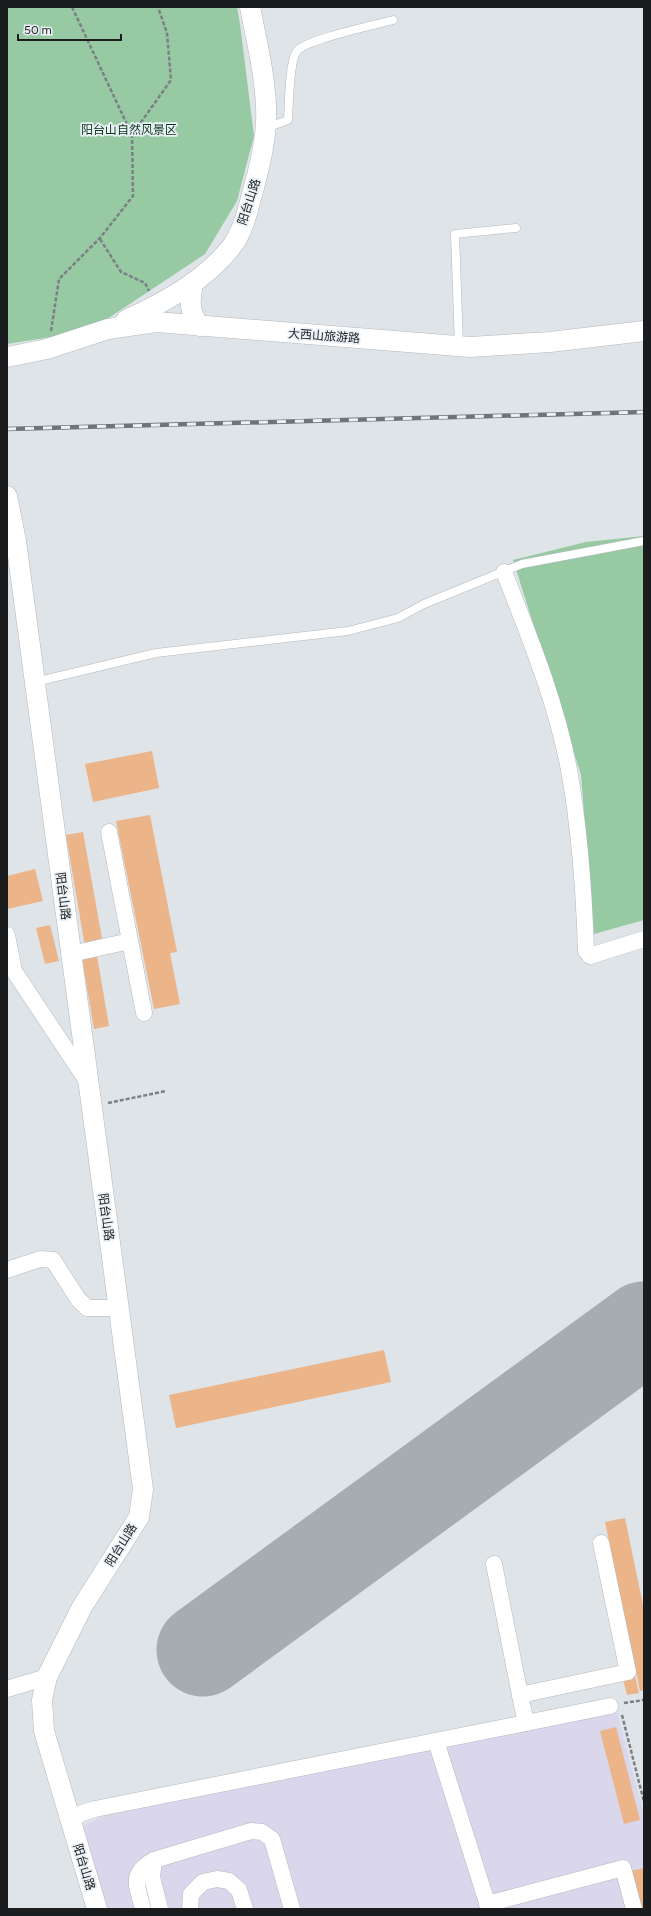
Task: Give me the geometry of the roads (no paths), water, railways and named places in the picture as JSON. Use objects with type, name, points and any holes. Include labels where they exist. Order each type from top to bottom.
[{"type":"street","name":"阳台山路","points":[[108,329],[155,307],[214,266],[233,245],[246,217],[262,157],[265,128],[262,74],[250,7]]},
{"type":"street","points":[[193,282],[190,295],[191,312],[200,326]]},
{"type":"street","name":"大西山旅游路","points":[[7,357],[47,349],[108,329],[156,322],[470,348],[550,342],[644,332]]},
{"type":"street","name":"阳台山路","points":[[7,496],[16,541],[143,1490],[139,1517],[82,1607],[47,1677],[42,1700],[44,1731],[97,1909]]},
{"type":"street","points":[[504,572],[546,680],[569,770],[584,875],[586,951],[590,956],[644,939]]},
{"type":"street","points":[[109,832],[144,1013]]},
{"type":"street","points":[[7,935],[14,971],[88,1082]]},
{"type":"street","points":[[71,954],[130,942]]},
{"type":"street","points":[[7,1270],[40,1259],[53,1260],[78,1299],[87,1308],[118,1308]]},
{"type":"street","points":[[520,1695],[628,1672],[602,1543]]},
{"type":"street","points":[[494,1564],[526,1722]]},
{"type":"street","points":[[7,1689],[47,1677]]},
{"type":"street","points":[[70,1820],[82,1813],[95,1809],[614,1705]]},
{"type":"street","points":[[436,1741],[488,1907],[623,1868],[634,1909]]},
{"type":"street","points":[[143,1909],[136,1880],[142,1867],[154,1860],[251,1831],[262,1832],[272,1839],[292,1909]]},
{"type":"street","points":[[154,1860],[152,1877],[160,1909]]},
{"type":"street","points":[[190,1909],[191,1894],[203,1882],[216,1879],[229,1881],[239,1890],[245,1909]]},
{"type":"lane","points":[[265,128],[288,120],[290,76],[297,51],[307,44],[393,20]]},
{"type":"lane","points":[[459,346],[455,234],[516,228]]},
{"type":"lane","points":[[35,682],[156,653],[348,631],[398,618],[424,604],[522,564],[644,541]]},
{"type":"railway","points":[[7,429],[644,412]]},
{"type":"park label","name":"阳台山自然风景区","points":[[129,130]]}]
